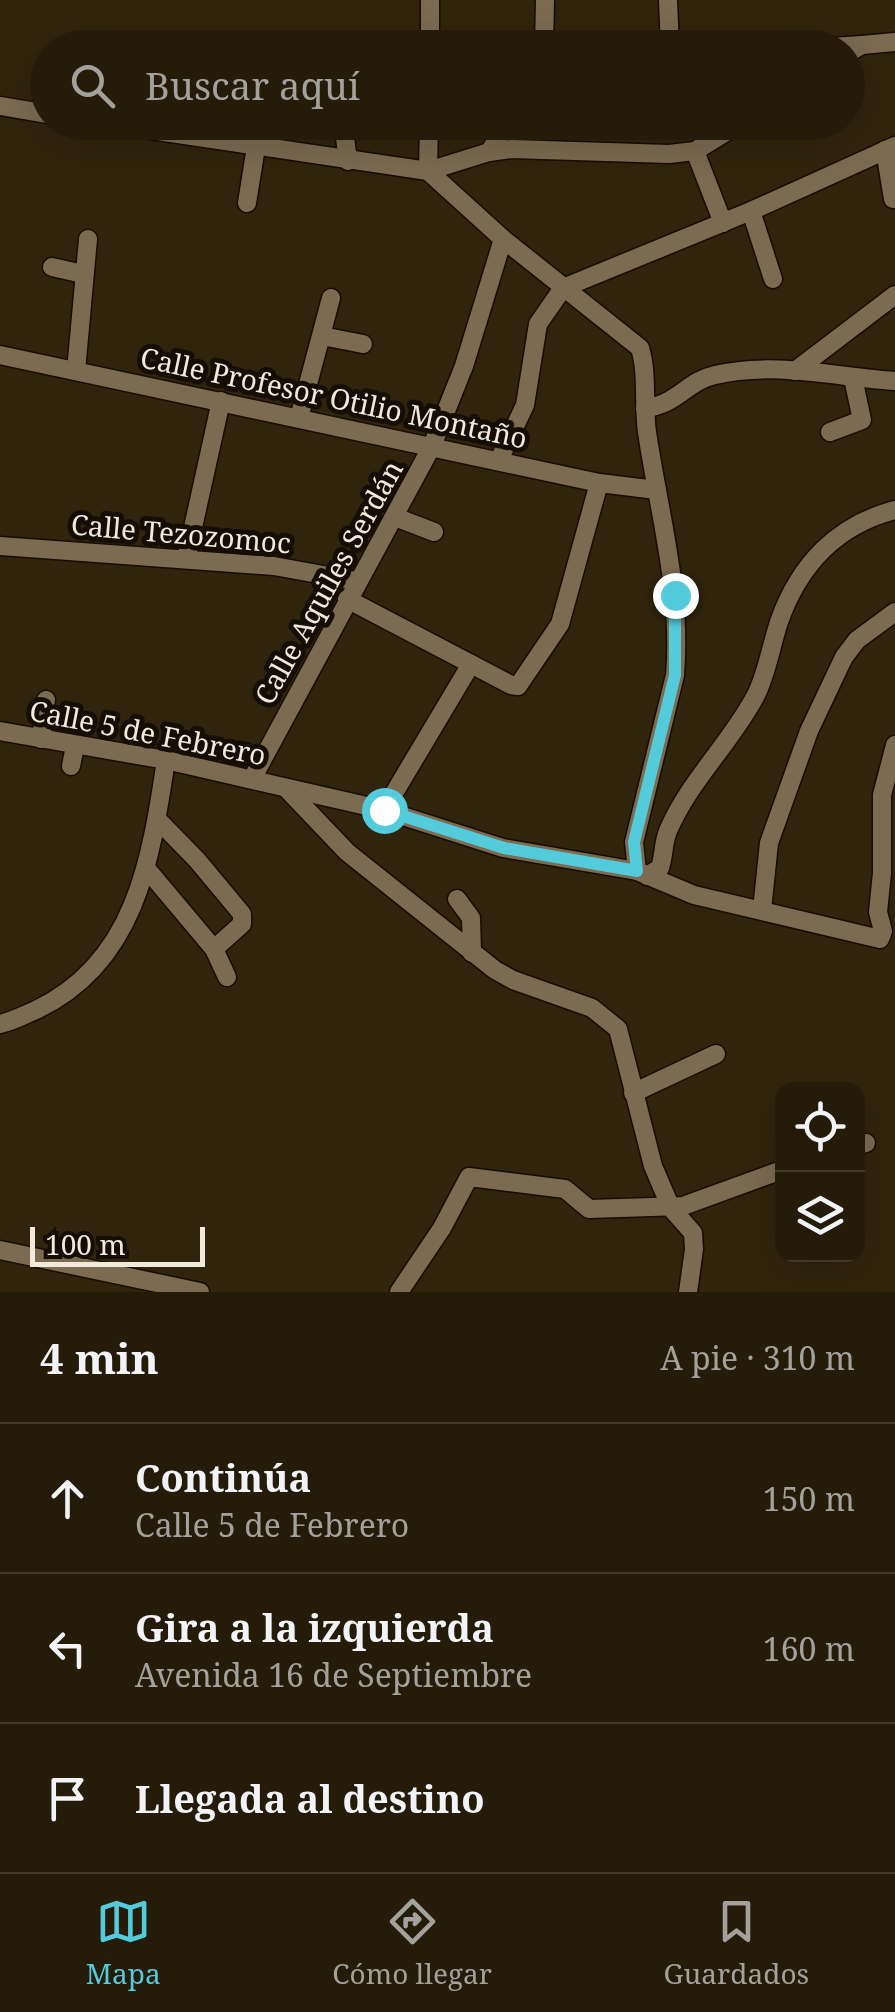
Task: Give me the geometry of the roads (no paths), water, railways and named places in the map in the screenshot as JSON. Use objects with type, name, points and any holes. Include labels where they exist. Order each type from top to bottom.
[{"type":"street","points":[[430,0],[430,30]]},
{"type":"street","points":[[544,30],[545,0]]},
{"type":"street","points":[[668,0],[669,30]]},
{"type":"street","points":[[865,47],[895,42]]},
{"type":"street","points":[[0,106],[30,111]]},
{"type":"street","points":[[218,140],[428,172],[489,152],[530,148],[669,154],[696,152],[714,140]]},
{"type":"street","points":[[345,140],[348,161]]},
{"type":"street","points":[[429,140],[428,172],[503,239],[640,348],[645,408],[672,563],[677,653],[634,842],[642,873],[660,868],[665,839],[683,802],[757,694],[796,586],[822,548],[839,534],[895,510]]},
{"type":"street","points":[[489,152],[497,140]]},
{"type":"street","points":[[247,203],[256,147]]},
{"type":"street","points":[[500,460],[524,405],[538,324],[564,288],[751,212],[890,148],[893,199]]},
{"type":"street","points":[[696,152],[723,224]]},
{"type":"street","points":[[751,212],[773,279]]},
{"type":"street","points":[[76,371],[88,239]]},
{"type":"street","name":"Calle Aquiles Serdán","points":[[252,779],[432,446],[464,366],[503,239]]},
{"type":"street","points":[[52,267],[82,274]]},
{"type":"street","points":[[795,371],[895,296]]},
{"type":"street","points":[[299,418],[332,298]]},
{"type":"street","points":[[322,336],[363,344]]},
{"type":"street","name":"Calle Profesor Otilio Montaño","points":[[0,355],[599,484],[658,490]]},
{"type":"street","points":[[645,408],[671,402],[716,374],[754,369],[895,381]]},
{"type":"street","points":[[830,432],[860,423],[853,378]]},
{"type":"street","points":[[186,559],[220,401]]},
{"type":"street","points":[[348,599],[510,685],[521,684],[560,624],[599,484]]},
{"type":"street","points":[[394,517],[434,532]]},
{"type":"street","name":"Calle Tezozomoc","points":[[0,546],[274,566],[356,582]]},
{"type":"street","points":[[762,910],[769,843],[808,731],[850,649],[895,612]]},
{"type":"street","points":[[384,810],[471,664]]},
{"type":"street","points":[[41,738],[46,700]]},
{"type":"street","name":"Calle 5 de Febrero","points":[[0,731],[166,760],[384,810],[504,848],[642,873],[694,895],[880,939],[882,795],[895,745]]},
{"type":"street","points":[[71,766],[75,746]]},
{"type":"street","points":[[0,1024],[51,1002],[87,976],[119,936],[146,868],[166,760]]},
{"type":"street","name":"Calle 5 de Febrero","points":[[286,788],[347,852],[472,953],[513,980],[582,1004],[618,1028],[653,1166],[671,1208],[693,1233],[688,1292]]},
{"type":"street","points":[[157,819],[240,910],[242,924],[214,949]]},
{"type":"street","points":[[146,868],[214,949],[227,977]]},
{"type":"street","points":[[457,899],[470,918],[472,953]]},
{"type":"street","points":[[633,1094],[716,1054]]},
{"type":"street","points":[[398,1292],[442,1228],[469,1177],[565,1189],[589,1209],[671,1208],[776,1172]]},
{"type":"street","points":[[0,1250],[200,1292]]}]
